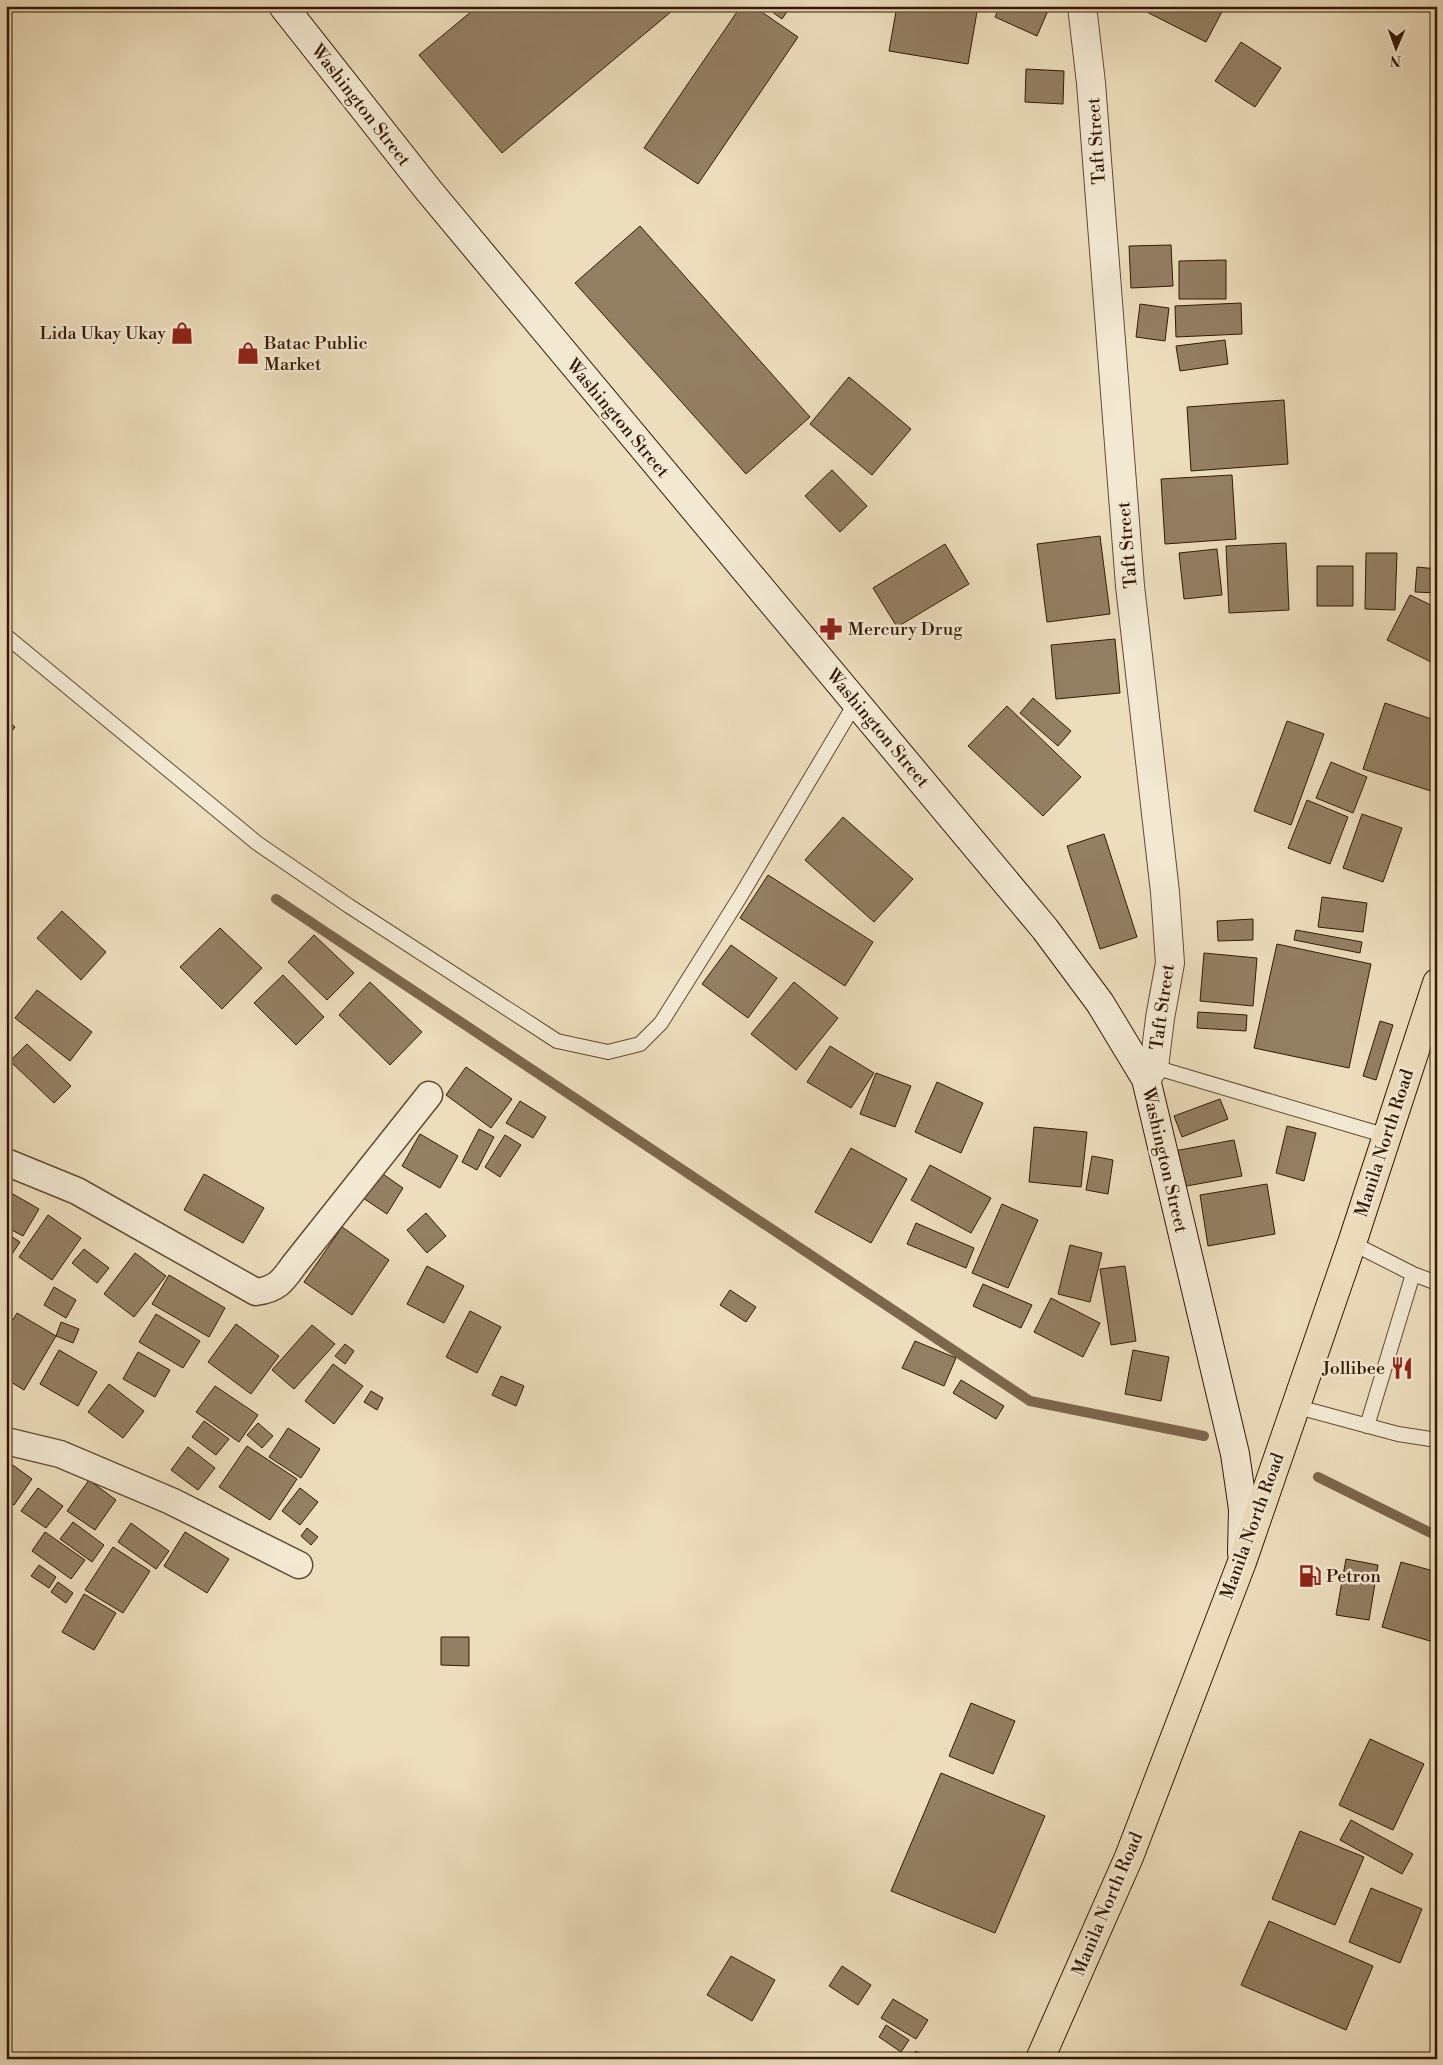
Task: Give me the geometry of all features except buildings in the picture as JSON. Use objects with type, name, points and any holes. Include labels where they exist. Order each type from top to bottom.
[{"type":"highway","name":"Manila North Road","points":[[1040,2059],[1129,1857],[1242,1562],[1294,1406],[1352,1243],[1437,983]]},
{"type":"main road","name":"Washington Street","points":[[283,6],[429,191],[1045,929],[1150,1073],[1235,1454],[1243,1509],[1242,1562]]},
{"type":"main road","name":"Taft Street","points":[[1082,6],[1091,83],[1130,586],[1165,892],[1170,963],[1150,1073]]},
{"type":"street","points":[[6,1162],[77,1191],[256,1292],[267,1290],[281,1283],[429,1096]]},
{"type":"street","points":[[6,1441],[60,1454],[171,1501],[299,1565]]},
{"type":"lane","points":[[6,636],[257,844],[557,1041],[608,1052],[640,1044],[661,1023],[740,897],[856,702]]},
{"type":"lane","points":[[1150,1073],[1386,1136]]},
{"type":"lane","points":[[1352,1243],[1413,1274],[1437,1283]]},
{"type":"lane","points":[[1367,1426],[1413,1274]]},
{"type":"lane","points":[[1294,1406],[1398,1434],[1437,1440]]},
{"type":"waterway","points":[[276,899],[1030,1401],[1204,1436]]},
{"type":"waterway","points":[[1318,1477],[1437,1536]]},
{"type":"place","name":"Lida Ukay Ukay","points":[[182,333]]},
{"type":"place","name":"Batac Public Market","points":[[248,353]]},
{"type":"place","name":"Mercury Drug","points":[[831,629]]},
{"type":"place","name":"Jollibee","points":[[1402,1368]]},
{"type":"place","name":"Petron","points":[[1310,1576]]}]
